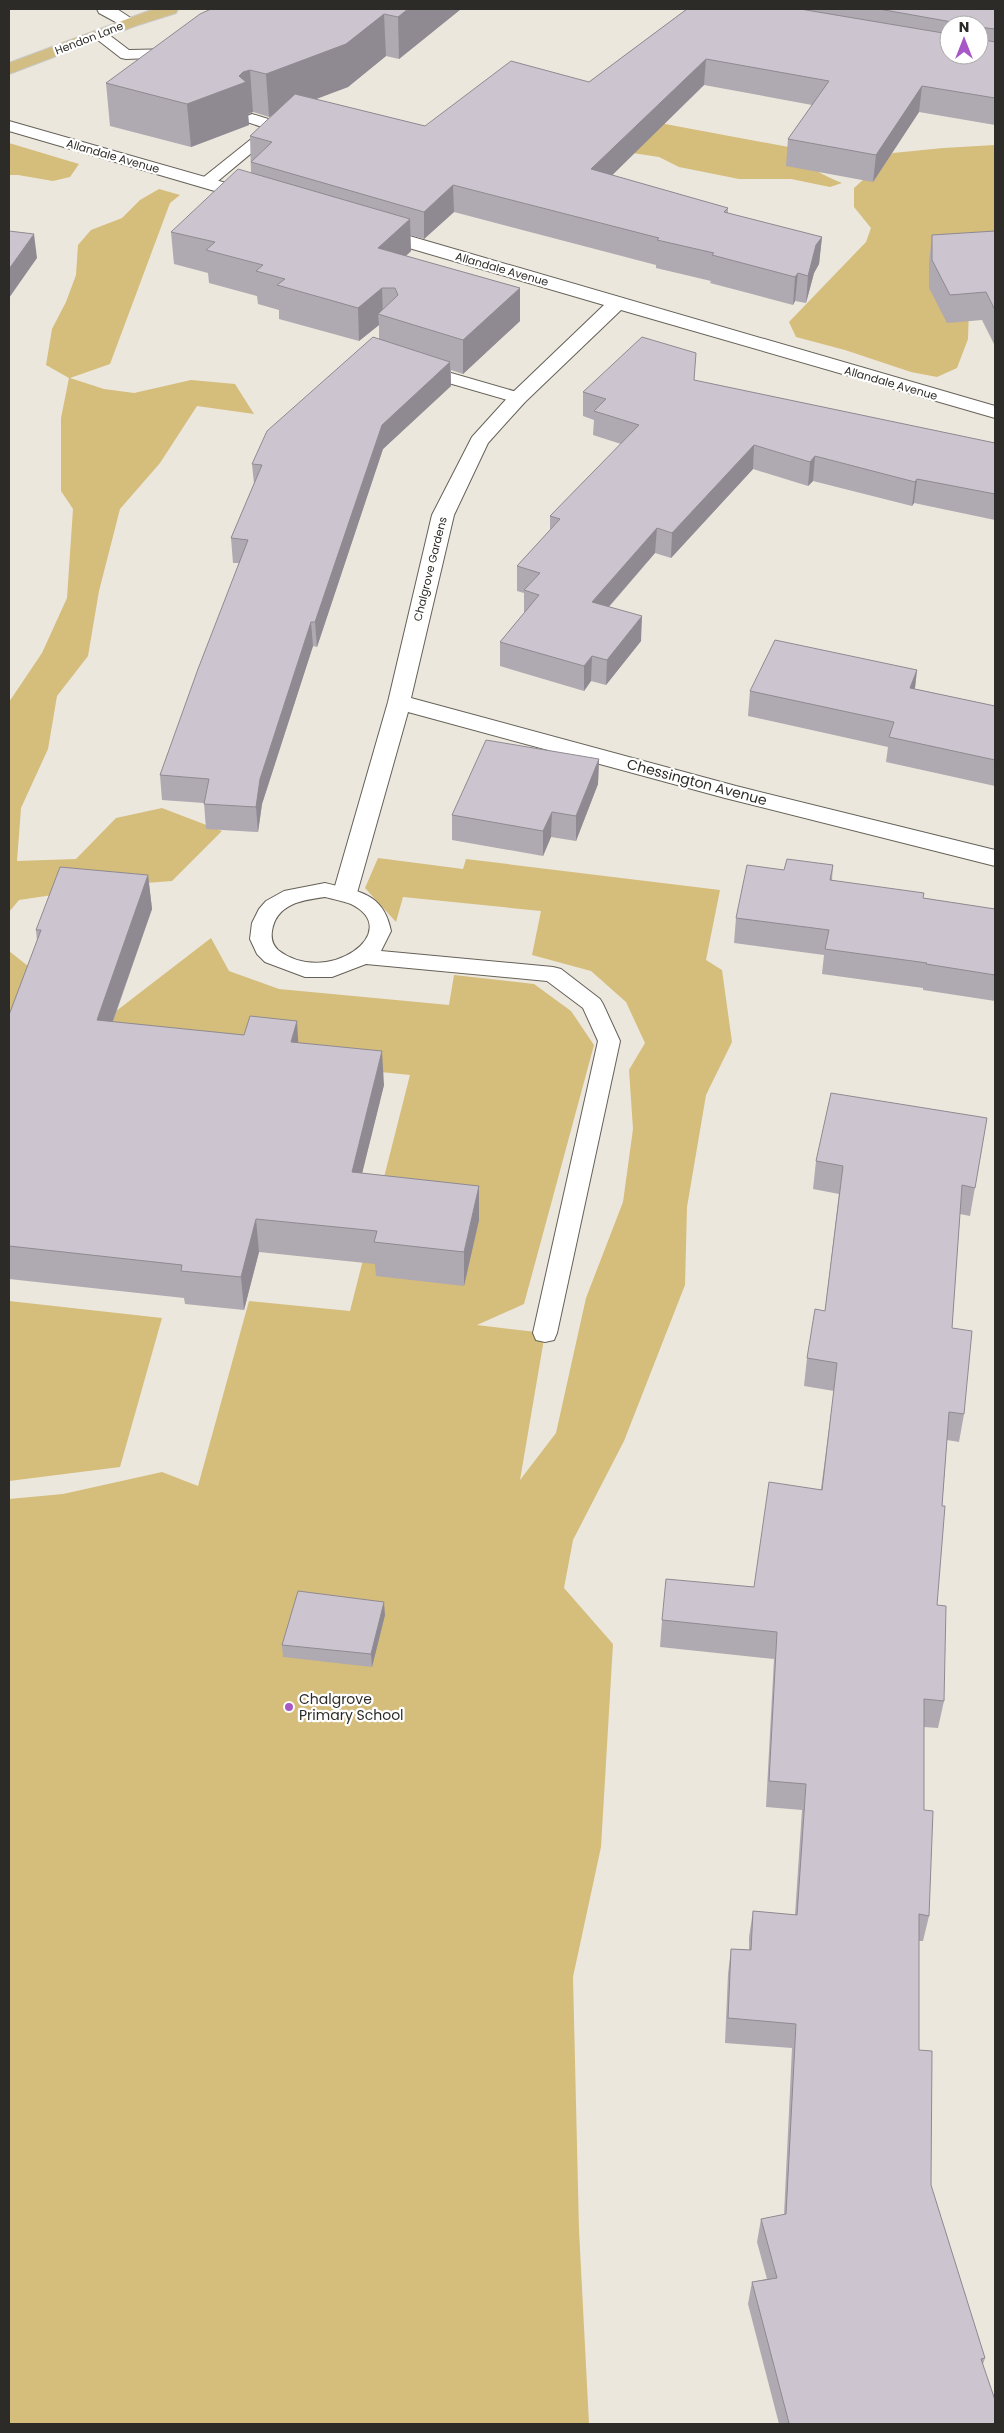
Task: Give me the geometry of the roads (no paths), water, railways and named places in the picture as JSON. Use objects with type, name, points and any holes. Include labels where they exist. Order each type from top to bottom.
[{"type":"main road","name":"Hendon Lane","points":[[9,69],[128,22],[170,9]]},
{"type":"street","points":[[105,9],[128,22]]},
{"type":"street","name":"Allandale Avenue","points":[[9,126],[273,202]]},
{"type":"street","name":"Allandale Avenue","points":[[360,227],[995,412]]},
{"type":"street","name":"Chalgrove Gardens","points":[[344,893],[399,702],[442,515],[479,441],[518,398],[618,302]]},
{"type":"street","name":"Chessington Avenue","points":[[399,702],[733,793],[995,858]]},
{"type":"lane","points":[[99,34],[126,55],[188,52]]},
{"type":"lane","points":[[206,183],[276,126],[252,119]]},
{"type":"lane","points":[[406,364],[518,398]]},
{"type":"lane","points":[[325,890],[344,893],[369,905],[379,917],[382,931],[377,945],[365,957],[352,964],[331,970],[307,971],[287,965],[270,955],[261,942],[261,923],[270,909],[283,900],[302,892],[325,890]]},
{"type":"lane","points":[[365,957],[553,974],[592,1004],[609,1041],[545,1333]]},
{"type":"place","name":"Chalgrove Primary School","points":[[289,1707]]}]
